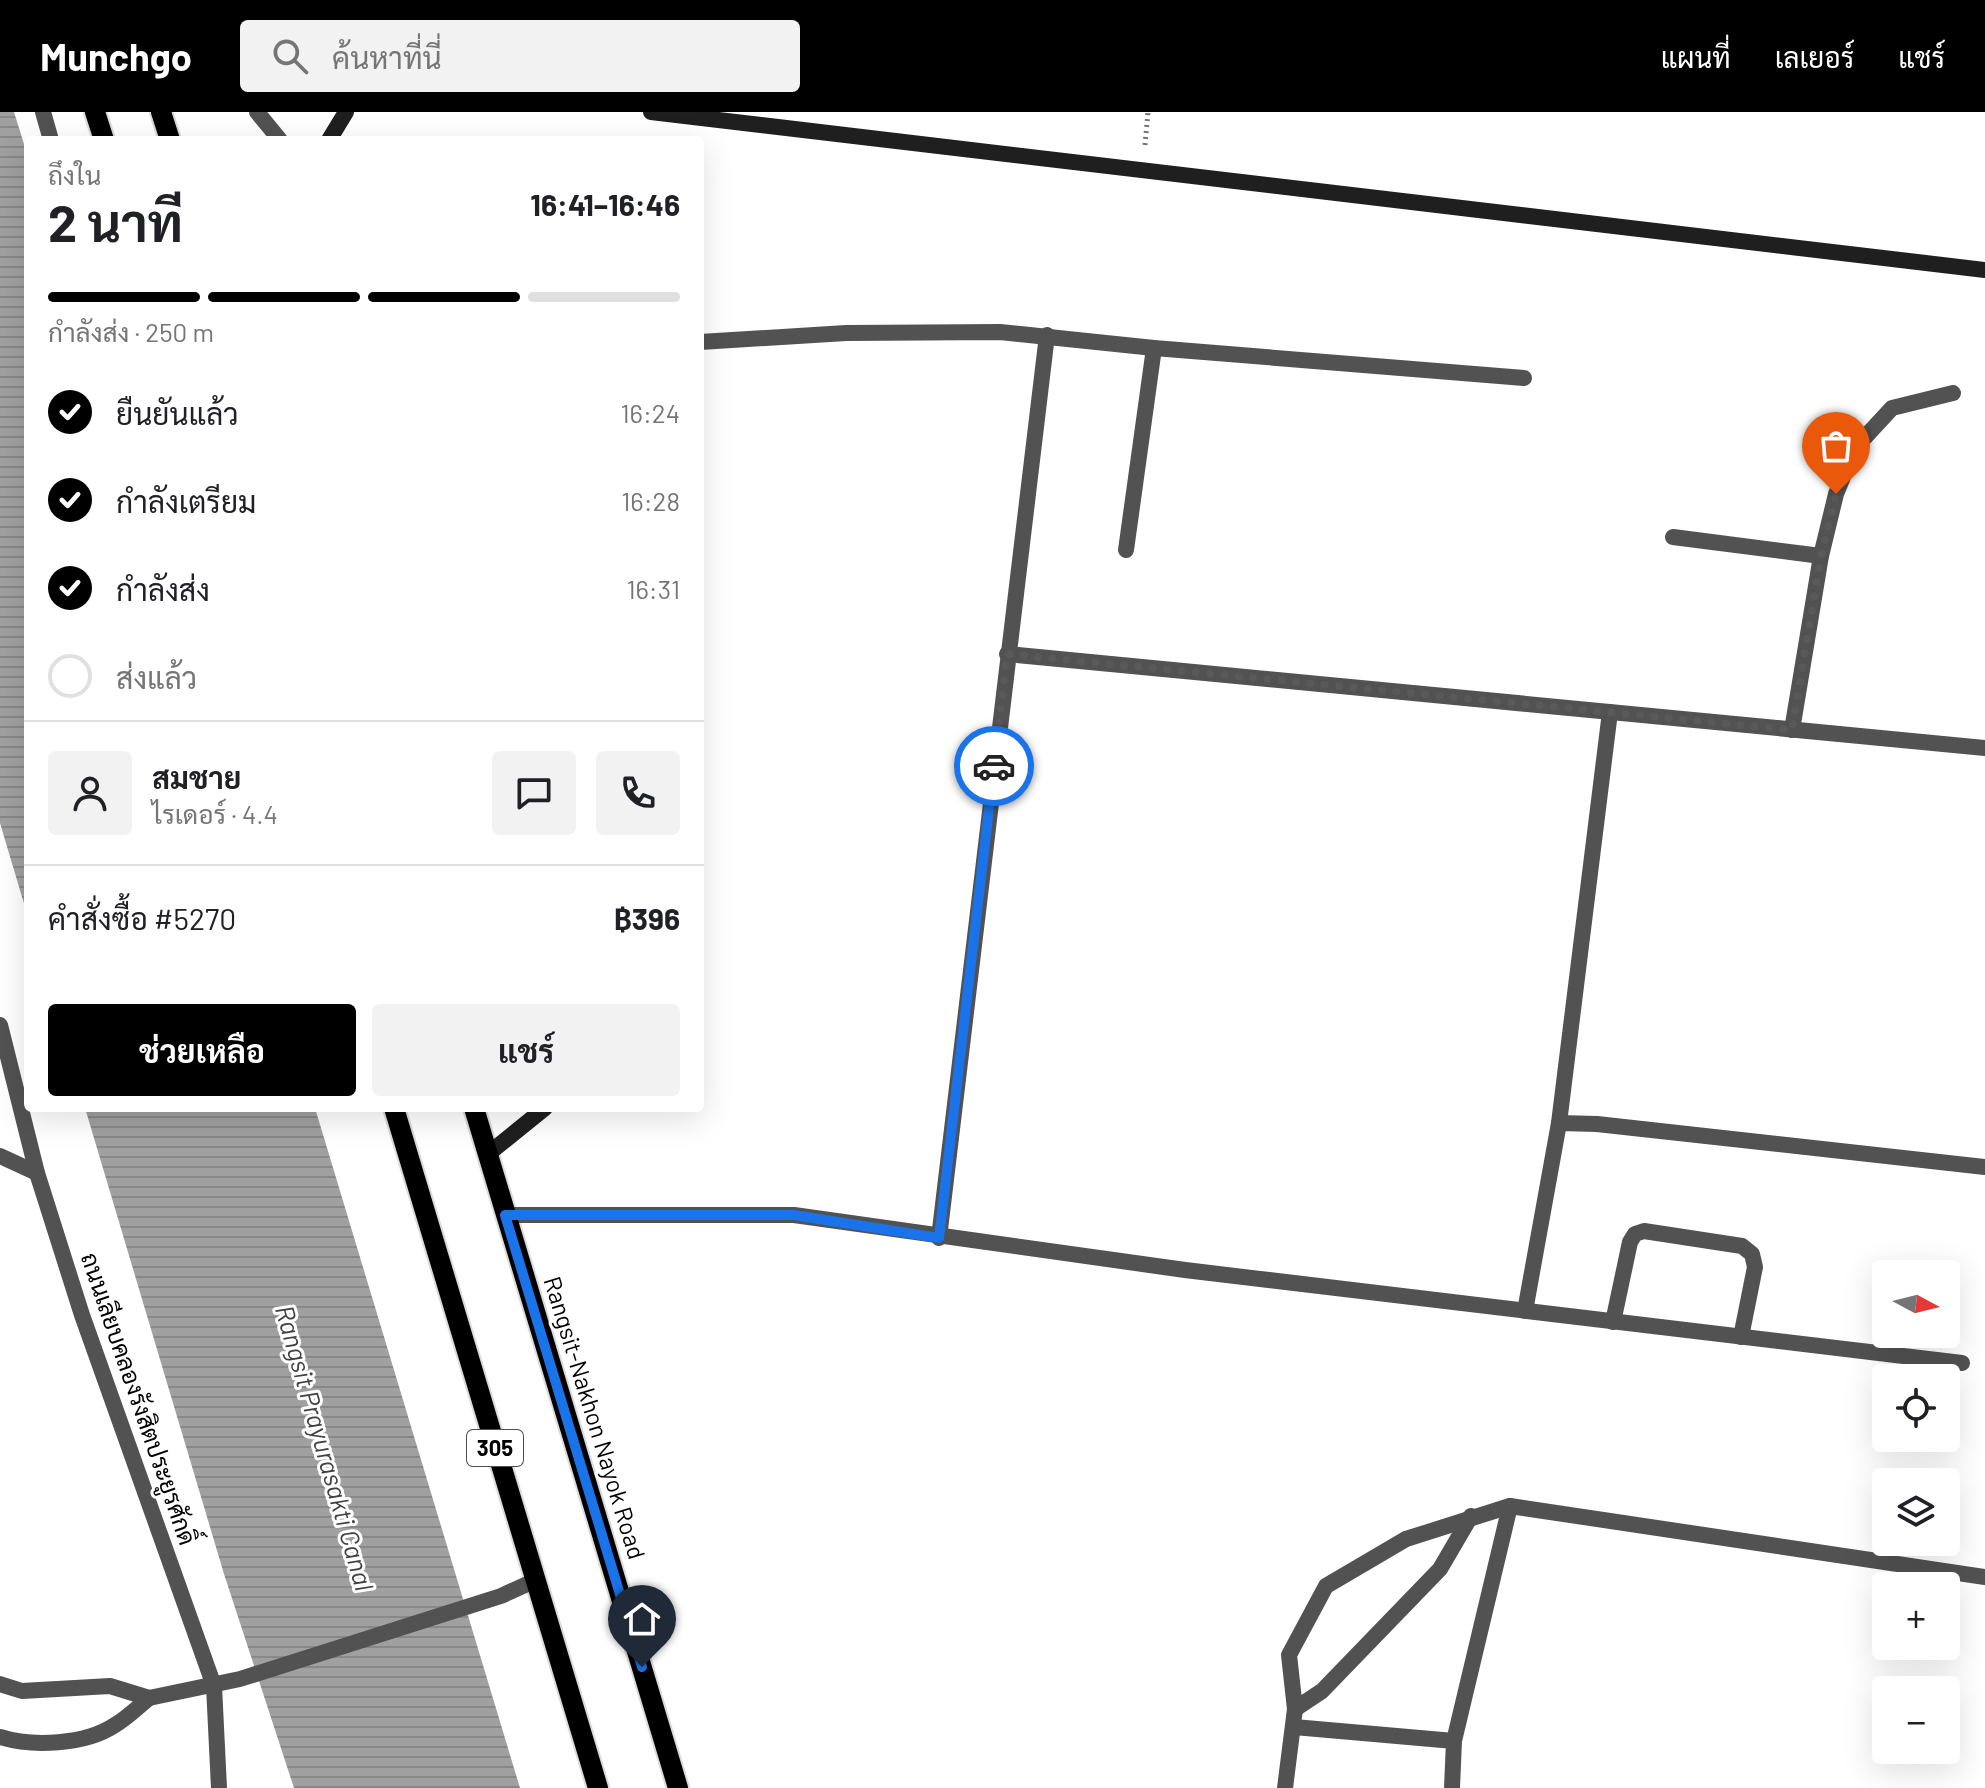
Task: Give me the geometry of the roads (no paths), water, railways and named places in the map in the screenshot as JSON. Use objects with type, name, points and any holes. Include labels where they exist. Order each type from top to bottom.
[{"type":"main road","points":[[95,112],[103,136]]},
{"type":"main road","points":[[161,112],[169,136]]},
{"type":"main road","points":[[331,136],[346,112]]},
{"type":"main road","points":[[651,112],[1985,270]]},
{"type":"main road","name":"305","points":[[395,1112],[598,1788]]},
{"type":"main road","name":"Rangsit-Nakhon Nayok Road","points":[[475,1112],[678,1788]]},
{"type":"main road","points":[[488,1154],[540,1112]]},
{"type":"street","points":[[43,112],[50,136]]},
{"type":"street","points":[[257,112],[277,136]]},
{"type":"street","points":[[704,342],[846,333],[1000,332],[1154,348],[1524,378]]},
{"type":"street","points":[[939,1238],[1047,335]]},
{"type":"street","points":[[1126,550],[1154,348]]},
{"type":"street","points":[[1792,730],[1821,556],[1836,494],[1855,448],[1892,408],[1953,393]]},
{"type":"street","points":[[1673,537],[1821,556]]},
{"type":"street","points":[[1007,654],[1985,748]]},
{"type":"street","points":[[1525,1311],[1559,1123],[1610,712]]},
{"type":"street","name":"ถนนเลียบคลองรังสิตประยูรศักดิ์","points":[[0,1025],[37,1173],[82,1315],[214,1686],[219,1788]]},
{"type":"street","points":[[1559,1123],[1597,1124],[1985,1167]]},
{"type":"street","points":[[0,1156],[37,1173]]},
{"type":"street","points":[[505,1215],[794,1215],[939,1238],[1962,1363]]},
{"type":"street","points":[[1613,1322],[1630,1242],[1635,1234],[1644,1231],[1742,1246],[1752,1254],[1755,1267],[1741,1337]]},
{"type":"street","points":[[1452,1788],[1454,1741],[1510,1506]]},
{"type":"street","points":[[1285,1788],[1295,1709],[1289,1655],[1326,1586],[1406,1539],[1471,1516],[1510,1506],[1985,1577]]},
{"type":"street","points":[[1295,1709],[1322,1691],[1440,1569],[1471,1516]]},
{"type":"street","points":[[0,1684],[22,1691],[110,1686],[149,1698],[214,1686],[501,1596],[534,1581]]},
{"type":"street","points":[[0,1737],[22,1744],[77,1738],[113,1727],[149,1698]]},
{"type":"street","points":[[1294,1727],[1454,1741]]},
{"type":"water","points":[[0,112],[14,112],[24,144],[24,904],[0,823]]},
{"type":"water","name":"Rangsit Prayurasakti Canal","points":[[86,1112],[316,1112],[520,1788],[294,1788],[224,1574]]}]
